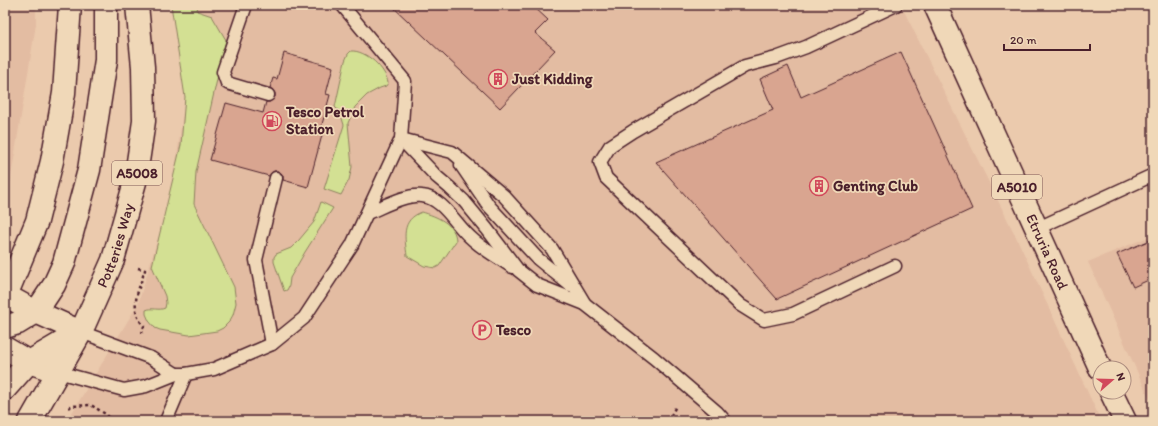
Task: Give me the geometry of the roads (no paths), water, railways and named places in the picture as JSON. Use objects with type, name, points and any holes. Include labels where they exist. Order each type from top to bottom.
[{"type":"main road","points":[[70,5],[64,93],[52,162],[37,221],[5,296],[81,332]]},
{"type":"main road","name":"A5008","points":[[5,328],[18,323],[36,312],[54,285],[64,263],[89,170],[106,60],[106,5]]},
{"type":"main road","name":"Potteries Way","points":[[30,421],[81,332],[113,260],[135,182],[144,122],[143,67],[137,5]]},
{"type":"main road","name":"Etruria Road","points":[[935,5],[1096,360]]},
{"type":"main road","points":[[5,389],[29,362],[81,332]]},
{"type":"main road","points":[[5,348],[29,362],[58,372]]},
{"type":"main road","points":[[1115,400],[1125,421]]},
{"type":"lane","points":[[246,5],[223,72],[226,83],[268,95]]},
{"type":"lane","points":[[58,372],[124,390],[146,386],[181,374],[214,369],[272,344],[304,318],[352,245],[401,139],[405,81],[342,5]]},
{"type":"lane","points":[[895,266],[793,314],[764,320],[740,305],[606,178],[600,162],[610,146],[745,66],[776,58],[806,47],[896,5]]},
{"type":"lane","points":[[401,139],[452,152],[504,196],[552,249],[585,304]]},
{"type":"lane","points":[[401,139],[437,177],[464,201],[518,270]]},
{"type":"lane","points":[[452,152],[489,206],[538,259],[577,290]]},
{"type":"lane","points":[[1036,229],[1153,174]]},
{"type":"lane","points":[[272,344],[256,260],[276,178]]},
{"type":"lane","points":[[367,213],[410,196],[422,196],[433,199],[443,207],[469,237],[490,253],[518,270],[536,285],[585,304],[654,358],[717,412],[725,421]]},
{"type":"lane","points":[[81,332],[151,358],[181,374]]},
{"type":"lane","points":[[166,421],[181,374]]},
{"type":"place","name":"Just Kidding","points":[[498,79]]},
{"type":"place","name":"Tesco Petrol Station","points":[[272,121]]},
{"type":"place","name":"Genting Club","points":[[819,186]]},
{"type":"place","name":"Tesco","points":[[482,330]]}]
